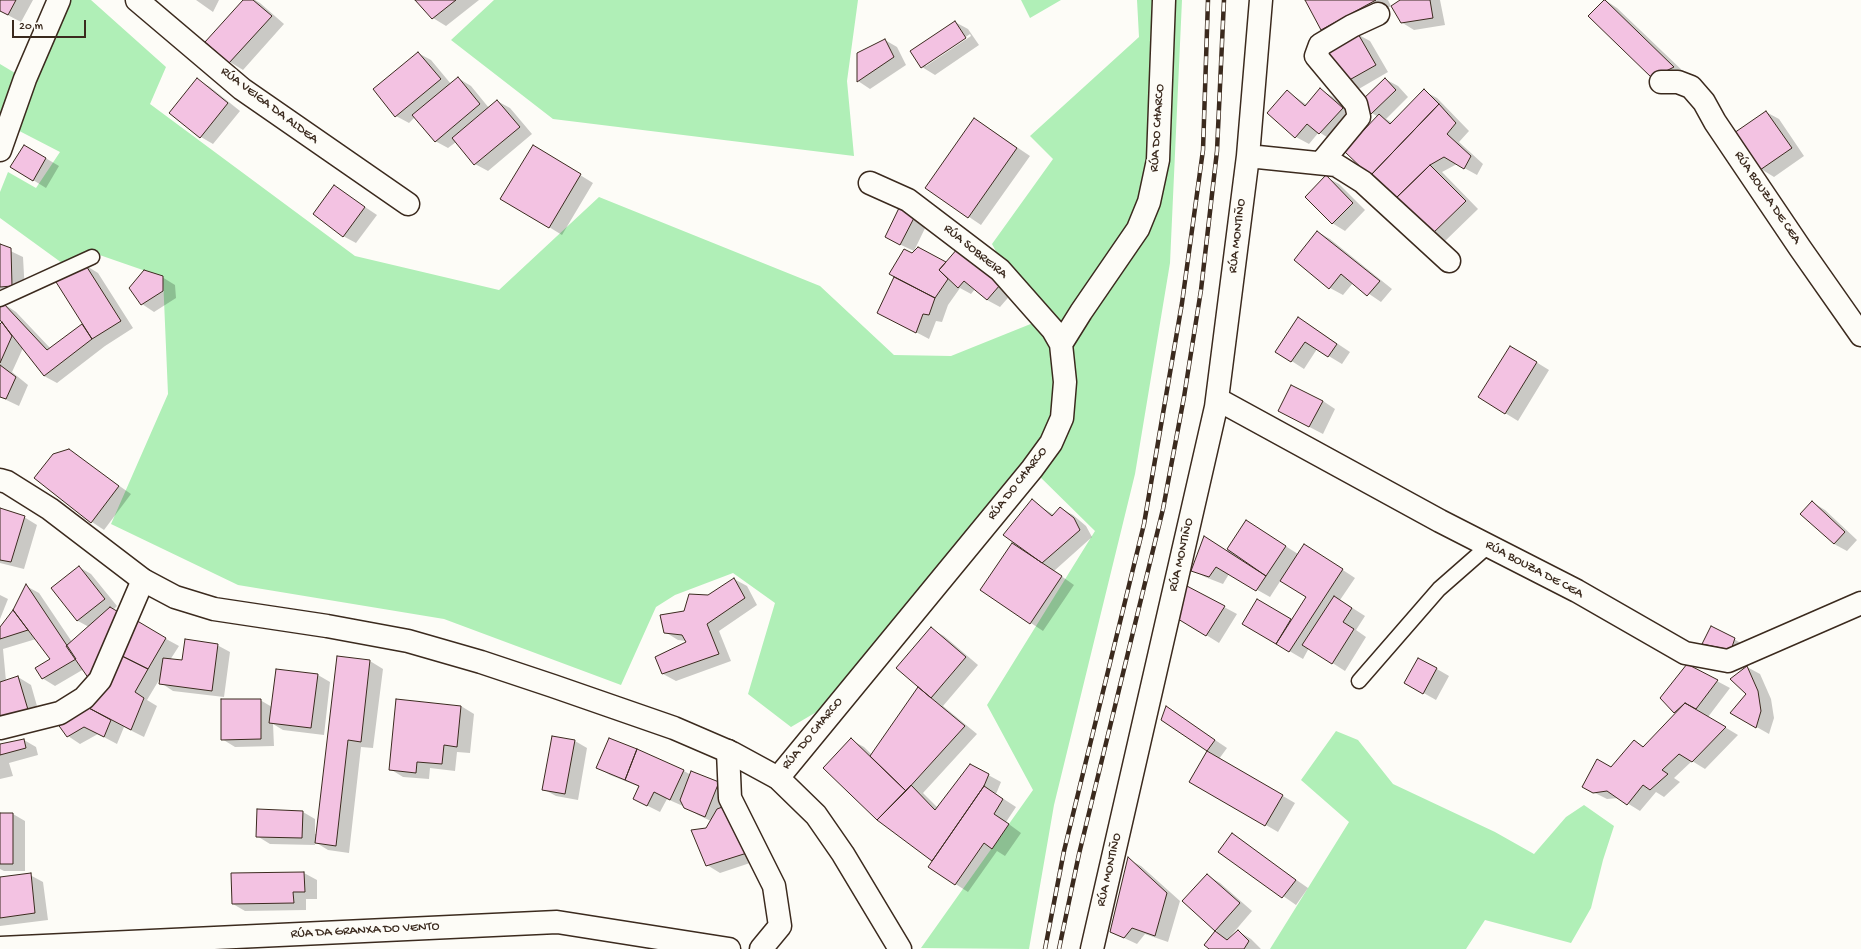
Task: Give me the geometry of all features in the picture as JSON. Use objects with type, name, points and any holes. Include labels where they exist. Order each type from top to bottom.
[{"type":"street","points":[[0,150],[25,79],[59,0]]},
{"type":"street","name":"RÚA VEIGA DA ALDEA","points":[[137,0],[242,89],[408,204]]},
{"type":"street","name":"RÚA DO CHARCO","points":[[778,778],[1032,469],[1051,443],[1062,418],[1065,382],[1061,344],[1138,229],[1149,202],[1158,160],[1164,0]]},
{"type":"street","name":"RÚA MONTIÑO","points":[[1092,949],[1217,399],[1248,156],[1261,0]]},
{"type":"street","points":[[1321,163],[1359,117],[1356,104],[1316,56],[1320,45],[1352,26],[1378,14]]},
{"type":"street","name":"RÚA BOUZA DE CEA","points":[[1661,82],[1678,82],[1691,87],[1704,102],[1715,122],[1861,335]]},
{"type":"street","points":[[1248,156],[1336,165],[1363,182],[1449,261]]},
{"type":"street","name":"RÚA SOBREIRA","points":[[870,183],[908,200],[1000,270],[1053,330],[1061,344]]},
{"type":"street","name":"RÚA BOUZA DE CEA","points":[[1217,399],[1488,546],[1577,592],[1685,653],[1728,661],[1861,604]]},
{"type":"street","points":[[0,480],[7,482],[50,509],[143,580],[175,597],[214,609],[327,626],[400,640],[481,662],[674,728],[728,752],[778,778],[816,815],[843,854],[900,949]]},
{"type":"street","points":[[0,728],[60,713],[84,698],[100,680],[143,580]]},
{"type":"street","points":[[728,752],[730,798],[774,886],[780,926],[761,949]]},
{"type":"street","name":"RÚA DA GRANXA DO VENTO","points":[[0,948],[557,922],[729,949]]},
{"type":"lane","points":[[0,299],[92,257]]},
{"type":"lane","points":[[1359,681],[1439,589],[1488,546]]},
{"type":"green space","points":[[69,0],[91,0],[166,67],[150,104],[355,256],[499,290],[599,197],[820,286],[894,355],[951,356],[1043,319],[1014,285],[992,244],[1053,159],[1030,136],[1139,37],[1137,0],[1182,0],[1170,263],[1135,474],[1054,805],[1029,949],[921,948],[1033,790],[987,705],[1095,531],[1032,469],[847,694],[791,727],[748,694],[775,603],[733,573],[675,595],[656,607],[621,685],[444,619],[238,585],[111,524],[168,394],[163,277],[88,251],[62,263],[0,218],[0,192],[8,172],[36,188],[60,152],[0,121],[0,64],[25,79]]},
{"type":"green space","points":[[494,0],[858,0],[847,81],[854,156],[553,119],[451,40]]},
{"type":"green space","points":[[1021,0],[1061,0],[1030,18]]},
{"type":"green space","points":[[1336,731],[1358,740],[1393,784],[1495,832],[1534,854],[1566,817],[1584,805],[1614,826],[1603,860],[1591,908],[1571,943],[1485,920],[1466,949],[1270,949],[1349,822],[1301,780]]},
{"type":"building","points":[[0,0],[16,0],[8,15],[0,11]]},
{"type":"building","points":[[243,0],[253,0],[272,16],[229,63],[205,42]]},
{"type":"building","points":[[415,0],[456,0],[432,19]]},
{"type":"building","points":[[1305,0],[1376,0],[1321,30]]},
{"type":"building","points":[[1400,0],[1430,0],[1433,18],[1401,23],[1391,6]]},
{"type":"building","points":[[1604,0],[1674,67],[1652,78],[1588,16]]},
{"type":"building","points":[[955,21],[966,38],[921,68],[910,51]]},
{"type":"building","points":[[1357,32],[1376,65],[1344,83],[1324,51]]},
{"type":"building","points":[[885,39],[894,57],[857,82],[857,53]]},
{"type":"building","points":[[418,52],[441,79],[395,117],[373,89]]},
{"type":"building","points":[[458,77],[480,104],[435,142],[412,115]]},
{"type":"building","points":[[197,78],[228,103],[200,138],[169,113]]},
{"type":"building","points":[[1385,78],[1396,90],[1371,114],[1360,102]]},
{"type":"building","points":[[1320,88],[1343,108],[1319,134],[1307,124],[1295,138],[1267,113],[1287,90],[1305,106]]},
{"type":"building","points":[[1424,89],[1439,104],[1370,176],[1344,151],[1379,114],[1390,124]]},
{"type":"building","points":[[497,100],[520,127],[474,165],[452,138]]},
{"type":"building","points":[[1439,104],[1456,123],[1447,134],[1471,156],[1464,169],[1444,157],[1430,165],[1394,200],[1370,176]]},
{"type":"building","points":[[1766,111],[1792,148],[1760,170],[1734,133]]},
{"type":"building","points":[[974,118],[1017,148],[968,218],[925,188]]},
{"type":"building","points":[[24,145],[46,158],[33,181],[10,167]]},
{"type":"building","points":[[533,145],[581,174],[549,228],[500,199]]},
{"type":"building","points":[[1430,165],[1466,201],[1430,236],[1394,200]]},
{"type":"building","points":[[1326,175],[1353,203],[1332,224],[1305,197]]},
{"type":"building","points":[[334,185],[365,207],[343,237],[313,214]]},
{"type":"building","points":[[899,208],[915,216],[900,245],[885,237]]},
{"type":"building","points":[[1317,231],[1380,281],[1367,296],[1341,274],[1329,289],[1294,260]]},
{"type":"building","points":[[0,244],[11,248],[12,286],[0,287]]},
{"type":"building","points":[[918,247],[946,262],[939,270],[948,279],[935,298],[889,274],[904,249],[912,253]]},
{"type":"building","points":[[958,248],[1000,285],[987,300],[964,281],[958,288],[939,270]]},
{"type":"building","points":[[85,264],[121,321],[92,339],[56,282]]},
{"type":"building","points":[[144,270],[163,276],[163,291],[141,305],[129,288]]},
{"type":"building","points":[[894,277],[935,298],[929,315],[923,314],[916,333],[877,313]]},
{"type":"building","points":[[3,303],[47,350],[82,324],[92,339],[44,376],[0,320],[0,305]]},
{"type":"building","points":[[1298,317],[1337,344],[1328,357],[1305,342],[1291,362],[1275,352]]},
{"type":"building","points":[[2,322],[12,336],[0,363],[0,324]]},
{"type":"building","points":[[1510,346],[1537,362],[1505,414],[1478,397]]},
{"type":"building","points":[[0,365],[16,377],[6,399],[0,397]]},
{"type":"building","points":[[1291,385],[1323,401],[1309,427],[1278,411]]},
{"type":"building","points":[[69,449],[119,486],[91,523],[34,478],[53,454]]},
{"type":"building","points":[[1032,499],[1052,516],[1060,507],[1074,518],[1080,530],[1042,563],[1003,535]]},
{"type":"building","points":[[1812,501],[1845,532],[1834,544],[1800,514]]},
{"type":"building","points":[[0,508],[25,516],[11,562],[0,560]]},
{"type":"building","points":[[1246,520],[1286,546],[1266,576],[1227,549]]},
{"type":"building","points":[[1204,536],[1266,576],[1256,591],[1216,567],[1209,577],[1191,571]]},
{"type":"building","points":[[1012,543],[1062,576],[1030,624],[980,590]]},
{"type":"building","points":[[1304,544],[1343,569],[1289,652],[1276,644],[1306,597],[1280,581]]},
{"type":"building","points":[[79,566],[105,599],[77,621],[51,588]]},
{"type":"building","points":[[734,578],[745,598],[707,624],[719,654],[662,674],[655,657],[686,642],[682,635],[664,633],[660,615],[684,611],[689,594],[708,595]]},
{"type":"building","points":[[26,584],[76,659],[42,679],[35,668],[50,659],[13,610]]},
{"type":"building","points":[[1185,585],[1225,606],[1206,636],[1178,619]]},
{"type":"building","points":[[1334,596],[1352,608],[1343,622],[1354,629],[1332,664],[1302,645]]},
{"type":"building","points":[[1257,599],[1291,619],[1276,644],[1242,624]]},
{"type":"building","points":[[110,607],[120,613],[89,679],[66,646]]},
{"type":"building","points":[[13,610],[28,630],[0,639],[0,627]]},
{"type":"building","points":[[134,619],[166,638],[148,669],[120,655]]},
{"type":"building","points":[[1711,626],[1735,638],[1731,650],[1702,644]]},
{"type":"building","points":[[931,627],[966,657],[931,698],[896,668]]},
{"type":"building","points":[[185,639],[218,644],[212,691],[159,684],[163,658],[182,660]]},
{"type":"building","points":[[120,655],[148,669],[135,692],[144,698],[131,730],[87,707]]},
{"type":"building","points":[[337,656],[370,660],[361,742],[348,740],[336,846],[315,843]]},
{"type":"building","points":[[1418,658],[1437,668],[1423,694],[1404,683]]},
{"type":"building","points":[[1687,664],[1718,680],[1696,709],[1685,703],[1674,713],[1660,698]]},
{"type":"building","points":[[1747,666],[1758,691],[1761,711],[1756,728],[1730,713],[1746,694],[1730,679]]},
{"type":"building","points":[[276,669],[318,674],[311,728],[269,723]]},
{"type":"building","points":[[18,676],[29,713],[0,721],[0,682]]},
{"type":"building","points":[[918,687],[965,726],[906,791],[870,756]]},
{"type":"building","points":[[221,699],[261,699],[261,739],[221,740]]},
{"type":"building","points":[[396,699],[461,706],[457,747],[444,745],[442,764],[417,762],[416,773],[389,770]]},
{"type":"building","points":[[1685,703],[1726,727],[1692,762],[1679,754],[1662,770],[1668,774],[1650,790],[1643,785],[1627,805],[1607,791],[1593,793],[1582,787],[1597,759],[1611,767],[1634,740],[1643,747]]},
{"type":"building","points":[[1166,706],[1215,740],[1207,751],[1161,720]]},
{"type":"building","points":[[87,707],[111,720],[104,737],[84,727],[67,737],[57,723]]},
{"type":"building","points":[[552,736],[575,740],[565,794],[542,790]]},
{"type":"building","points":[[609,738],[637,749],[625,780],[596,768]]},
{"type":"building","points":[[851,738],[906,791],[877,820],[823,768]]},
{"type":"building","points":[[24,739],[26,748],[0,755],[0,744]]},
{"type":"building","points":[[637,749],[684,770],[670,800],[654,792],[647,806],[633,799],[639,786],[625,780]]},
{"type":"building","points":[[1207,751],[1283,795],[1265,826],[1189,782]]},
{"type":"building","points":[[970,764],[989,774],[984,786],[932,861],[877,820],[911,785],[935,810]]},
{"type":"building","points":[[691,771],[719,782],[705,817],[684,808],[680,800]]},
{"type":"building","points":[[984,786],[1003,799],[994,814],[1009,824],[992,849],[984,843],[955,885],[928,867]]},
{"type":"building","points":[[725,806],[747,853],[706,866],[691,830],[706,828],[717,809]]},
{"type":"building","points":[[257,809],[303,811],[302,838],[256,837]]},
{"type":"building","points":[[0,813],[13,813],[13,864],[0,864]]},
{"type":"building","points":[[1232,833],[1296,880],[1282,898],[1218,852]]},
{"type":"building","points":[[1128,857],[1167,893],[1155,936],[1132,928],[1124,938],[1110,932]]},
{"type":"building","points":[[304,872],[305,892],[293,892],[294,903],[232,904],[231,873]]},
{"type":"building","points":[[31,873],[35,913],[0,918],[0,877]]},
{"type":"building","points":[[1207,874],[1240,903],[1215,931],[1182,901]]},
{"type":"building","points":[[1238,930],[1249,941],[1244,949],[1209,949],[1204,945],[1215,931],[1227,940]]},
{"type":"railway","points":[[1045,949],[1064,851],[1144,524],[1182,303],[1203,150],[1208,0]]},
{"type":"railway","points":[[1059,949],[1079,854],[1163,509],[1184,397],[1201,290],[1217,151],[1224,0]]}]
